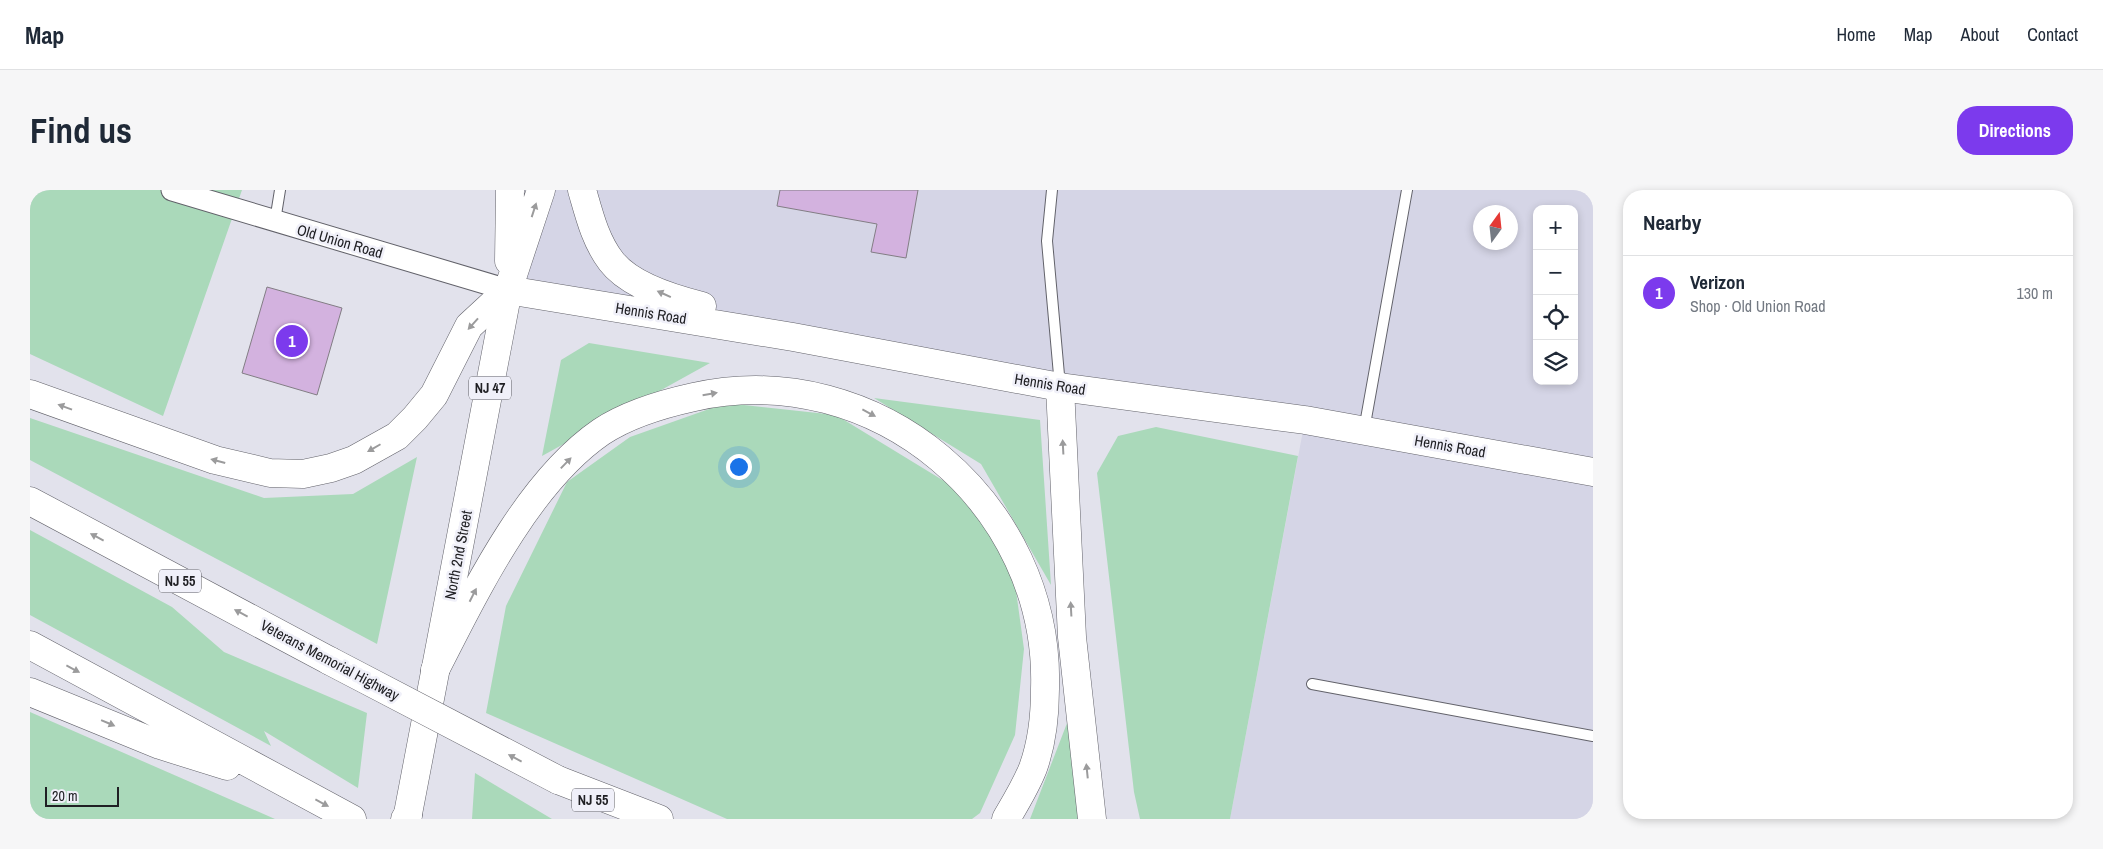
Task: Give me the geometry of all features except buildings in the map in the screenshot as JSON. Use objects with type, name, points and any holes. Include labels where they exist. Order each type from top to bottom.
[{"type":"main road","name":"NJ 47","points":[[508,290],[510,190]]},
{"type":"main road","name":"NJ 47","points":[[508,290],[541,190]]},
{"type":"main road","points":[[582,190],[591,225],[611,261],[632,278],[668,297],[704,307],[757,317],[793,337]]},
{"type":"main road","name":"Hennis Road","points":[[508,290],[793,337],[1060,386],[1305,420],[1593,472]]},
{"type":"main road","points":[[30,394],[216,460],[270,473],[303,474],[354,460],[397,436],[434,395],[469,326],[508,290]]},
{"type":"main road","name":"North 2nd Street","points":[[407,818],[508,290]]},
{"type":"main road","points":[[1060,386],[1072,637],[1092,819]]},
{"type":"main road","points":[[435,670],[478,587],[531,503],[574,455],[601,432],[631,416],[670,402],[713,392],[752,390],[792,392],[827,399],[864,410],[926,447],[948,464],[995,516],[1032,590],[1041,626],[1046,663],[1045,701],[1041,737],[1033,767],[1021,794],[1006,819]]},
{"type":"main road","name":"Veterans Memorial Highway","points":[[30,501],[629,819]]},
{"type":"main road","points":[[30,645],[352,819]]},
{"type":"main road","points":[[30,692],[160,745],[292,786]]},
{"type":"main road","points":[[558,780],[659,819]]},
{"type":"street","name":"Old Union Road","points":[[172,190],[508,290]]},
{"type":"lane","points":[[275,221],[280,190]]},
{"type":"lane","points":[[1052,190],[1047,241],[1060,386]]},
{"type":"lane","points":[[1364,431],[1407,190]]},
{"type":"lane","points":[[1312,684],[1593,736]]},
{"type":"shaded area","points":[[527,190],[1593,190],[1593,819],[1230,819],[1305,420],[508,290]]},
{"type":"green space","points":[[30,190],[242,190],[163,416],[30,354]]},
{"type":"green space","points":[[589,343],[710,363],[542,456],[561,360]]},
{"type":"green space","points":[[874,398],[1040,420],[1051,585],[981,464]]},
{"type":"green space","points":[[726,403],[836,415],[967,495],[1013,569],[1024,649],[1015,735],[980,813],[972,819],[727,819],[486,713],[506,606],[567,482],[630,437]]},
{"type":"green space","points":[[30,418],[264,498],[353,494],[417,457],[377,644],[30,460]]},
{"type":"green space","points":[[1156,427],[1298,456],[1230,819],[1140,819],[1134,792],[1097,473],[1118,436]]},
{"type":"green space","points":[[30,530],[172,607],[224,652],[367,713],[358,788],[264,731],[271,746],[30,615]]},
{"type":"green space","points":[[30,712],[275,819],[30,819]]},
{"type":"green space","points":[[1069,718],[1079,819],[1030,819]]},
{"type":"green space","points":[[475,773],[552,819],[472,819]]},
{"type":"place","name":"Verizon","points":[[292,341]]}]
